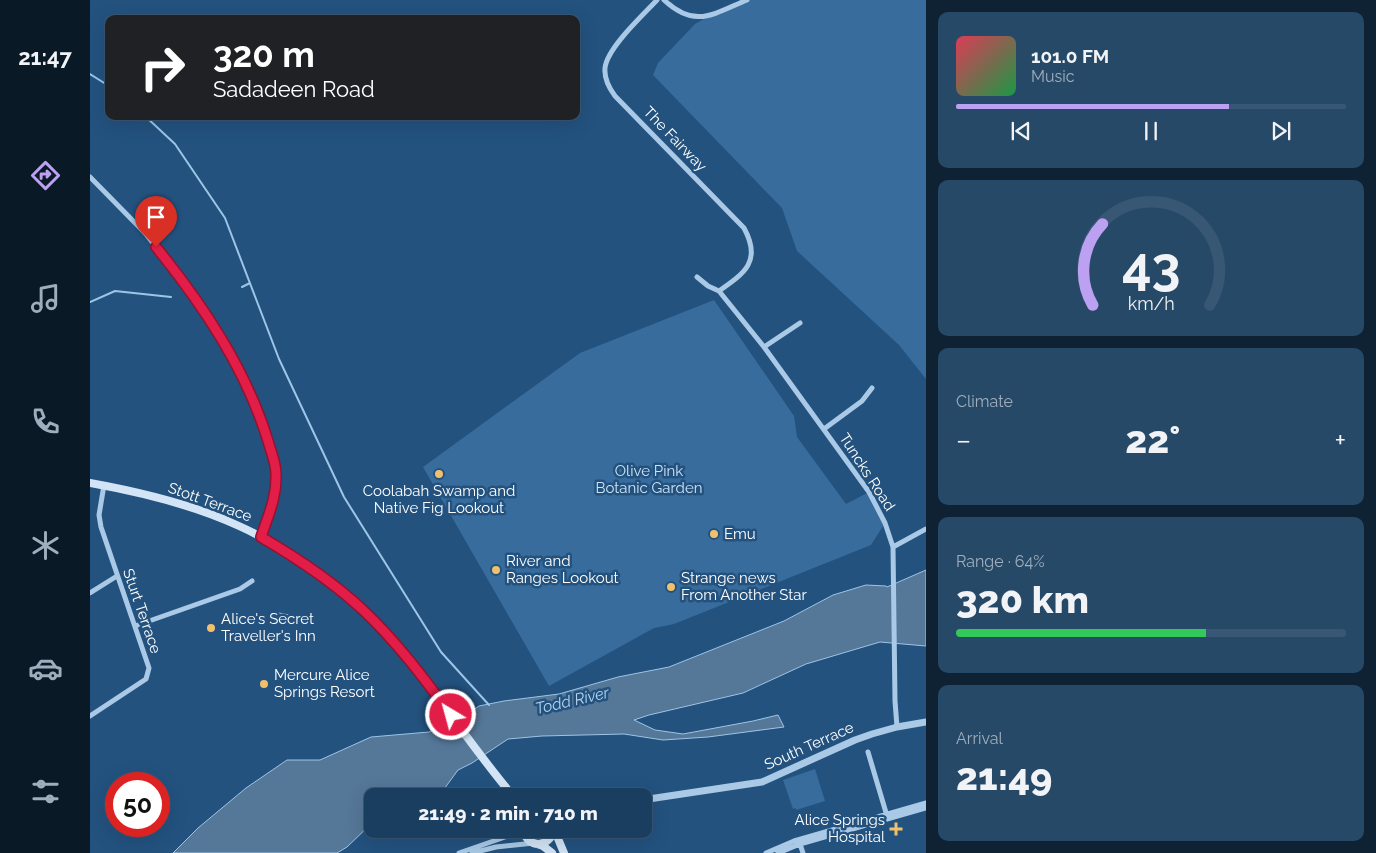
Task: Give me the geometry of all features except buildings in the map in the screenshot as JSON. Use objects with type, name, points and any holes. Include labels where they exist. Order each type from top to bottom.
[{"type":"main road","name":"Stott Terrace","points":[[90,483],[162,498],[238,525],[308,566],[363,611],[404,654],[507,788]]},
{"type":"main road","points":[[528,838],[544,846],[552,853]]},
{"type":"main road","points":[[535,843],[544,842],[550,838]]},
{"type":"main road","points":[[558,838],[564,853]]},
{"type":"street","name":"The Fairway","points":[[657,0],[615,46],[607,58],[605,76],[615,96],[744,228],[749,237],[752,253],[745,270],[741,276],[719,291]]},
{"type":"street","points":[[664,0],[684,15],[697,17],[709,16],[747,0]]},
{"type":"street","points":[[90,177],[145,233],[179,276],[223,341],[262,421],[276,471],[275,497],[261,537]]},
{"type":"street","name":"Tuncks Road","points":[[698,277],[708,286],[719,291],[764,347],[868,492],[885,523],[893,547],[897,728]]},
{"type":"street","points":[[764,347],[800,323]]},
{"type":"street","points":[[824,429],[862,401],[872,388]]},
{"type":"street","name":"Sturt Terrace","points":[[90,716],[146,679],[148,668],[101,527],[99,516],[104,485]]},
{"type":"street","points":[[893,547],[926,529]]},
{"type":"street","points":[[90,593],[116,576]]},
{"type":"street","points":[[135,626],[240,589],[252,581]]},
{"type":"street","name":"South Terrace","points":[[652,798],[762,782],[855,740],[872,734],[926,722]]},
{"type":"street","points":[[868,752],[888,816]]},
{"type":"street","points":[[905,812],[926,802]]},
{"type":"street","points":[[766,853],[794,841],[926,808]]},
{"type":"street","points":[[778,853],[800,844],[888,816]]},
{"type":"street","points":[[459,853],[502,838]]},
{"type":"street","points":[[472,853],[496,847],[535,843]]},
{"type":"street","points":[[800,844],[804,853]]},
{"type":"green space","points":[[747,0],[926,0],[926,379],[899,345],[797,251],[782,208],[653,75],[658,63],[695,24]]},
{"type":"green space","name":"Olive Pink Botanic Garden","points":[[714,300],[794,416],[797,437],[846,504],[869,492],[885,523],[871,545],[674,624],[654,628],[549,686],[423,467],[580,353]]},
{"type":"green space","points":[[815,769],[825,801],[796,810],[796,808],[793,809],[783,780]]},
{"type":"water","name":"Todd River","points":[[926,570],[926,646],[880,642],[806,664],[743,693],[634,720],[655,730],[683,734],[778,715],[784,727],[708,737],[663,740],[624,734],[542,736],[508,739],[458,770],[445,788],[364,788],[364,831],[347,847],[337,853],[173,853],[198,828],[246,788],[287,760],[320,760],[371,737],[429,732],[464,716],[479,706],[559,694],[618,677],[669,667],[784,621],[833,595],[866,585],[887,587]]},
{"type":"water","points":[[273,614],[289,615],[288,618],[279,622],[275,621]]},
{"type":"waterway","points":[[90,74],[105,83]]},
{"type":"waterway","points":[[149,120],[175,144],[225,218],[279,359],[344,497],[441,652],[489,705]]},
{"type":"waterway","points":[[242,287],[250,283]]},
{"type":"waterway","points":[[90,302],[115,291],[171,297]]},
{"type":"place","name":"Coolabah Swamp and Native Fig Lookout","points":[[439,474]]},
{"type":"place","name":"Emu","points":[[714,534]]},
{"type":"place","name":"River and Ranges Lookout","points":[[496,570]]},
{"type":"place","name":"Strange news From Another Star","points":[[671,587]]},
{"type":"place","name":"Alice's Secret Traveller's Inn","points":[[211,628]]},
{"type":"place","name":"Mercure Alice Springs Resort","points":[[264,684]]},
{"type":"place","name":"Alice Springs Hospital","points":[[896,829]]},
{"type":"route","points":[[156,247],[195,298],[223,341],[262,421],[276,471],[276,485],[275,497],[261,537],[308,566],[363,611],[404,654],[451,715]]}]
